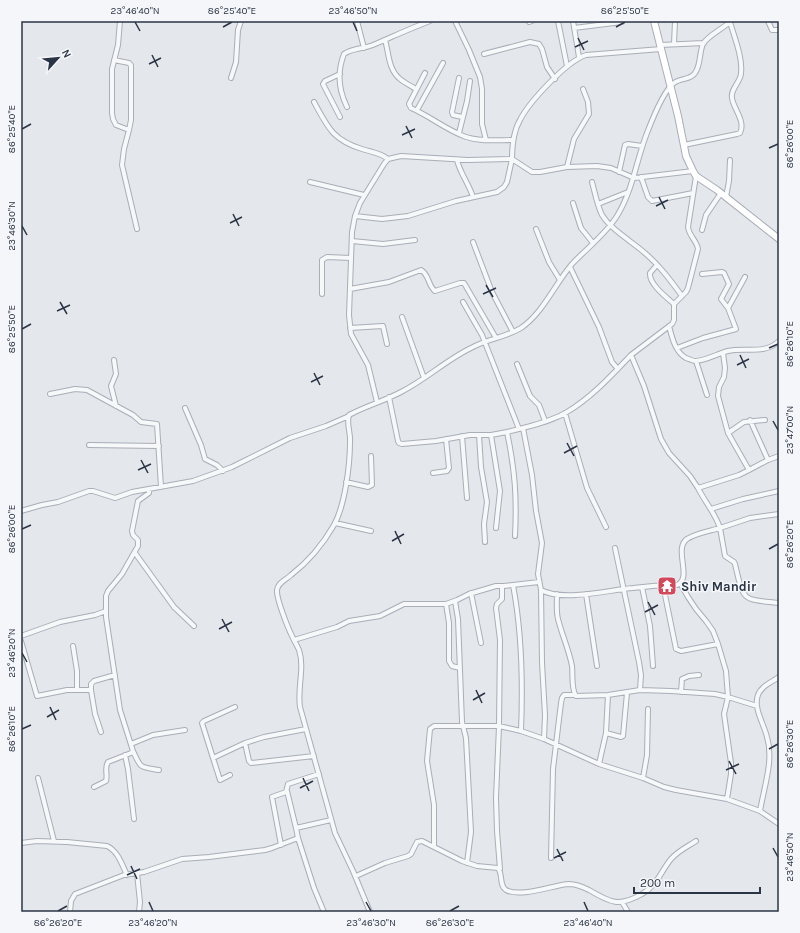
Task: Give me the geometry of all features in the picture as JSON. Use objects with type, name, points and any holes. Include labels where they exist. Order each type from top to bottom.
[{"type":"main road","points":[[654,21],[671,85],[686,156],[695,173],[779,239]]},
{"type":"street","points":[[120,21],[118,45],[112,69],[113,119],[116,125],[129,130]]},
{"type":"street","points":[[231,78],[236,62],[238,30],[241,21]]},
{"type":"street","points":[[357,21],[364,48]]},
{"type":"street","points":[[346,107],[340,89],[340,74],[344,54],[351,50],[364,48],[385,40],[430,21]]},
{"type":"street","points":[[455,21],[476,65],[480,77],[482,89],[482,124],[486,140]]},
{"type":"street","points":[[558,21],[567,66]]},
{"type":"street","points":[[573,21],[579,57]]},
{"type":"street","points":[[590,21],[590,26]]},
{"type":"street","points":[[674,44],[675,21]]},
{"type":"street","points":[[768,21],[772,30],[779,30]]},
{"type":"street","points":[[574,28],[622,22]]},
{"type":"street","points":[[21,511],[58,502],[89,491],[115,498],[132,492],[193,481],[223,471],[277,443],[326,426],[401,392],[461,353],[522,327],[532,318],[570,267],[610,225],[622,208],[634,178],[642,146],[653,118],[671,85],[679,80],[693,75],[696,72],[704,43],[708,38],[731,22],[742,72],[740,81],[732,92],[732,98],[740,116],[742,130],[737,134],[684,145]]},
{"type":"street","points":[[385,40],[395,74],[416,89]]},
{"type":"street","points":[[484,54],[535,42],[539,44],[542,49],[547,67],[554,79]]},
{"type":"street","points":[[355,216],[382,219],[402,217],[456,201],[497,192],[504,187],[507,182],[512,159],[513,140],[525,111],[567,66],[579,57],[598,53],[660,47],[674,44],[704,43]]},
{"type":"street","points":[[114,60],[129,63],[131,65],[129,130],[122,164],[137,229]]},
{"type":"street","points":[[417,110],[443,63]]},
{"type":"street","points":[[425,73],[409,104],[411,108],[467,137],[486,140],[513,140]]},
{"type":"street","points":[[340,74],[325,81],[323,84],[340,117]]},
{"type":"street","points":[[459,78],[452,112],[453,115],[462,117]]},
{"type":"street","points":[[459,134],[470,81]]},
{"type":"street","points":[[566,167],[574,139],[588,114],[588,102],[583,89]]},
{"type":"street","points":[[314,102],[330,131],[337,138],[362,149],[381,154],[388,159]]},
{"type":"street","points":[[620,172],[625,145],[642,146]]},
{"type":"street","points":[[377,402],[368,365],[354,342],[350,328],[351,258],[355,216],[364,195],[388,159],[401,156],[457,160],[512,159],[532,172],[566,167],[597,166],[611,168],[634,178],[695,173],[688,230],[698,246],[698,249],[688,288],[674,304],[674,320],[669,326],[631,355],[588,396],[565,413],[545,421],[508,432],[402,444],[399,443],[390,397]]},
{"type":"street","points":[[457,160],[459,167],[470,186],[473,197]]},
{"type":"street","points":[[702,230],[706,215],[728,188],[730,160]]},
{"type":"street","points":[[641,177],[648,197],[652,201],[693,193]]},
{"type":"street","points":[[310,182],[364,195]]},
{"type":"street","points":[[592,182],[598,204],[610,225],[646,254],[682,296]]},
{"type":"street","points":[[598,204],[628,192]]},
{"type":"street","points":[[573,203],[581,228],[593,243]]},
{"type":"street","points":[[536,229],[549,262],[560,280]]},
{"type":"street","points":[[352,241],[383,244],[414,240]]},
{"type":"street","points":[[473,242],[492,292],[513,332]]},
{"type":"street","points":[[322,294],[322,260],[327,258],[351,258]]},
{"type":"street","points":[[657,265],[650,273],[650,278],[661,293],[674,304]]},
{"type":"street","points":[[570,267],[599,327],[612,362],[618,369]]},
{"type":"street","points":[[350,289],[389,282],[421,270],[425,273],[431,288],[435,291],[464,283],[496,338]]},
{"type":"street","points":[[676,348],[703,338],[736,329],[728,308],[721,299],[729,284],[724,273],[702,274]]},
{"type":"street","points":[[728,308],[745,277]]},
{"type":"street","points":[[463,302],[485,342],[521,429],[532,475],[537,518],[542,537],[538,574],[541,590],[542,663],[545,715],[544,739]]},
{"type":"street","points":[[402,317],[424,378]]},
{"type":"street","points":[[350,328],[382,326],[386,344]]},
{"type":"street","points":[[669,326],[676,348],[685,357],[696,361],[738,349],[763,349],[775,345],[779,341]]},
{"type":"street","points":[[723,353],[725,368],[724,376],[719,387],[718,396],[728,433],[748,470]]},
{"type":"street","points":[[631,355],[644,386],[661,439],[670,453],[690,476],[716,516],[720,528],[725,556],[735,564],[744,595],[748,599],[779,603]]},
{"type":"street","points":[[114,360],[116,374],[111,386],[116,406]]},
{"type":"street","points":[[696,361],[707,395]]},
{"type":"street","points":[[517,364],[530,396],[539,405],[545,421]]},
{"type":"street","points":[[50,394],[75,389],[92,392],[133,415],[141,422],[157,424],[161,487]]},
{"type":"street","points":[[185,408],[201,445],[205,459],[223,471]]},
{"type":"street","points":[[565,413],[587,488],[606,527]]},
{"type":"street","points":[[349,415],[350,441],[346,482],[340,512],[335,523],[315,552],[303,565],[281,582],[277,589],[278,597],[300,654],[301,667],[299,700],[331,820],[340,845],[356,876],[370,912]]},
{"type":"street","points":[[728,433],[750,420],[765,420]]},
{"type":"street","points":[[750,420],[768,460]]},
{"type":"street","points":[[508,432],[516,492],[515,536]]},
{"type":"street","points":[[479,435],[481,467],[487,502],[484,524],[485,542]]},
{"type":"street","points":[[491,435],[500,491],[496,528]]},
{"type":"street","points":[[462,436],[467,498]]},
{"type":"street","points":[[433,473],[447,470],[449,468],[446,439]]},
{"type":"street","points":[[89,445],[159,446]]},
{"type":"street","points":[[346,482],[368,487],[372,485],[371,456]]},
{"type":"street","points":[[698,488],[738,475],[779,456]]},
{"type":"street","points":[[149,489],[149,493],[140,499],[137,504],[132,531],[139,543],[135,553],[122,574],[108,591],[106,611],[121,717],[140,766],[143,768],[159,770]]},
{"type":"street","points":[[711,509],[743,499],[779,491]]},
{"type":"street","points":[[727,799],[731,764],[724,714],[728,697],[726,671],[718,644],[710,626],[688,598],[680,583],[683,570],[681,549],[684,542],[694,536],[750,518],[779,514]]},
{"type":"street","points":[[335,523],[371,531]]},
{"type":"street","points":[[615,548],[640,662],[640,690]]},
{"type":"street","points":[[135,553],[174,607],[194,626]]},
{"type":"street","points":[[294,640],[337,627],[349,621],[380,616],[400,605],[446,604],[471,593],[496,586],[539,582]]},
{"type":"street","points":[[541,590],[547,593],[557,594],[586,594],[680,583]]},
{"type":"street","points":[[513,585],[518,626],[522,705],[521,731]]},
{"type":"street","points":[[663,585],[676,649],[681,650],[718,644]]},
{"type":"street","points":[[502,586],[502,599],[497,604],[496,608],[500,640],[496,798],[500,869],[503,886],[507,891],[515,892],[534,891],[569,884],[577,885],[610,901],[616,903],[622,902],[642,894],[651,888],[657,882],[671,860],[680,851],[696,841]]},
{"type":"street","points":[[642,587],[650,626],[653,666]]},
{"type":"street","points":[[471,593],[480,643]]},
{"type":"street","points":[[557,594],[558,620],[568,649],[574,695]]},
{"type":"street","points":[[586,594],[597,666]]},
{"type":"street","points":[[455,601],[458,620],[463,726],[466,738],[471,832],[467,863]]},
{"type":"street","points":[[446,604],[448,623],[448,661],[452,666],[460,668]]},
{"type":"street","points":[[21,636],[54,624],[106,611]]},
{"type":"street","points":[[21,641],[37,696],[77,689],[91,690]]},
{"type":"street","points":[[73,646],[77,671],[77,689]]},
{"type":"street","points":[[101,732],[95,714],[91,684],[94,681],[114,675]]},
{"type":"street","points":[[681,692],[682,679],[689,676],[699,675]]},
{"type":"street","points":[[760,811],[769,764],[769,748],[757,706],[757,696],[760,690],[779,677]]},
{"type":"street","points":[[551,858],[555,744],[562,698],[564,695],[574,695],[579,697],[608,695],[640,690],[681,692],[728,697],[757,706]]},
{"type":"street","points":[[606,733],[621,737],[623,736],[627,692]]},
{"type":"street","points":[[598,764],[606,733],[608,695]]},
{"type":"street","points":[[230,775],[221,780],[220,779],[202,723],[235,707]]},
{"type":"street","points":[[643,778],[647,755],[648,710]]},
{"type":"street","points":[[434,847],[434,805],[427,761],[430,729],[434,726],[499,726],[521,731],[544,739],[598,764],[676,790],[727,799],[760,811],[779,824]]},
{"type":"street","points":[[213,758],[245,743],[264,737],[306,729]]},
{"type":"street","points":[[131,744],[153,735],[185,730]]},
{"type":"street","points":[[245,743],[249,761],[252,764],[314,756]]},
{"type":"street","points":[[94,787],[106,780],[106,765],[108,762],[133,751]]},
{"type":"street","points":[[125,755],[134,819]]},
{"type":"street","points":[[319,774],[288,784],[287,791],[298,838],[314,888],[324,912]]},
{"type":"street","points":[[38,778],[54,841]]},
{"type":"street","points":[[281,845],[272,798],[273,796],[287,791]]},
{"type":"street","points":[[296,828],[331,820]]},
{"type":"street","points":[[70,912],[71,901],[75,894],[127,875],[182,859],[265,850],[298,838]]},
{"type":"street","points":[[21,843],[54,841],[102,845],[110,848],[116,854],[127,875]]},
{"type":"street","points":[[356,876],[385,863],[408,856],[411,854],[417,842],[422,841],[467,863],[500,869]]},
{"type":"street","points":[[137,873],[140,902],[139,912]]},
{"type":"street","points":[[622,902],[628,912]]},
{"type":"place","name":"Shiv Mandir","points":[[667,586]]}]
